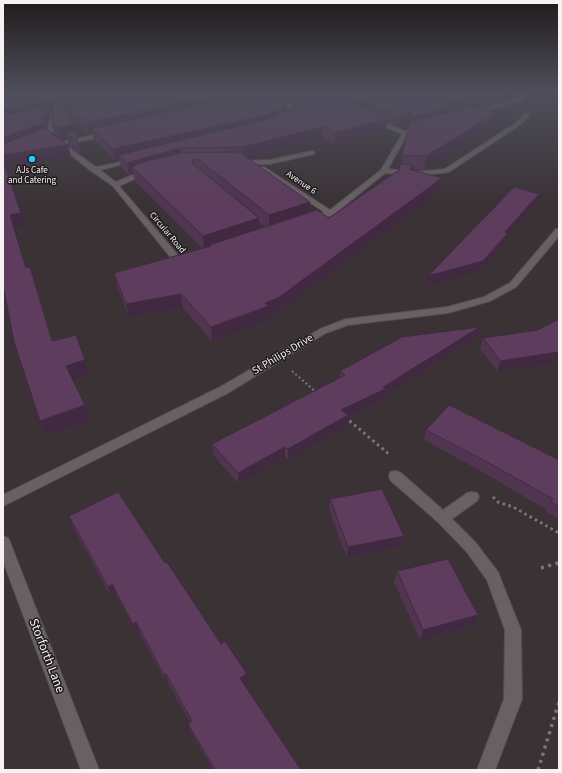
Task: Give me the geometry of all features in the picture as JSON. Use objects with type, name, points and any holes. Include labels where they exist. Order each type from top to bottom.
[{"type":"street","name":"Circular Road","points":[[48,130],[46,137],[60,144],[115,185],[180,263],[195,258]]},
{"type":"street","points":[[398,130],[405,133],[414,130]]},
{"type":"street","points":[[384,171],[416,174],[447,171],[508,130]]},
{"type":"street","points":[[60,144],[113,133]]},
{"type":"street","points":[[302,223],[330,213],[384,171],[405,133]]},
{"type":"street","points":[[230,163],[270,162],[312,153]]},
{"type":"street","points":[[93,170],[138,160]]},
{"type":"street","name":"Avenue 6","points":[[262,168],[330,213]]},
{"type":"street","points":[[115,185],[153,170]]},
{"type":"street","name":"St Philips Drive","points":[[3,501],[224,390],[278,359],[323,330],[346,322],[448,310],[487,299],[513,285],[559,230]]},
{"type":"street","points":[[395,476],[443,518],[471,547],[493,577],[513,630],[513,699],[486,770]]},
{"type":"street","points":[[443,518],[472,497]]},
{"type":"street","name":"Storforth Lane","points":[[3,542],[90,770]]},
{"type":"path","points":[[278,359],[319,395]]},
{"type":"path","points":[[343,415],[390,455],[395,476]]},
{"type":"path","points":[[472,497],[483,489],[498,502],[513,507],[559,533]]},
{"type":"path","points":[[541,568],[559,562]]},
{"type":"path","points":[[538,770],[559,702]]},
{"type":"building","points":[[3,130],[24,130],[3,138]]},
{"type":"building","points":[[40,130],[48,130],[68,145],[3,155],[3,144]]},
{"type":"building","points":[[93,130],[197,130],[113,149]]},
{"type":"building","points":[[223,130],[311,130],[243,147],[180,148],[127,163],[119,155]]},
{"type":"building","points":[[329,130],[345,130],[335,133]]},
{"type":"building","points":[[408,130],[468,130],[426,156],[402,155]]},
{"type":"building","points":[[75,131],[78,142],[66,133]]},
{"type":"building","points":[[239,152],[310,202],[269,215],[198,159],[193,159],[192,163],[259,218],[203,236],[132,167],[146,161],[181,153]]},
{"type":"building","points":[[3,160],[21,213],[10,215],[26,268],[30,267],[52,341],[76,335],[85,360],[66,366],[85,405],[40,421],[14,342],[3,285]]},
{"type":"building","points":[[400,164],[414,166],[409,169],[442,178],[278,298],[265,303],[269,306],[211,327],[181,294],[126,304],[114,273],[211,246],[209,245],[317,210],[329,218],[399,170]]},
{"type":"building","points":[[514,187],[539,194],[505,232],[508,233],[483,261],[428,276]]},
{"type":"building","points":[[559,319],[559,352],[500,361],[483,338],[538,330]]},
{"type":"building","points":[[480,327],[383,387],[385,389],[341,410],[348,415],[288,449],[285,447],[238,473],[212,444],[345,375],[340,371],[402,337]]},
{"type":"building","points":[[449,405],[559,460],[559,506],[551,502],[553,499],[426,430]]},
{"type":"building","points":[[382,489],[404,536],[348,547],[330,499]]},
{"type":"building","points":[[118,492],[165,563],[167,562],[221,644],[225,641],[247,674],[240,678],[301,770],[215,770],[188,724],[192,721],[166,674],[164,675],[136,622],[133,624],[112,584],[108,587],[69,516]]},
{"type":"building","points":[[448,559],[478,615],[423,630],[397,571]]},
{"type":"place","name":"AJs Cafe and Catering","points":[[32,159]]}]
